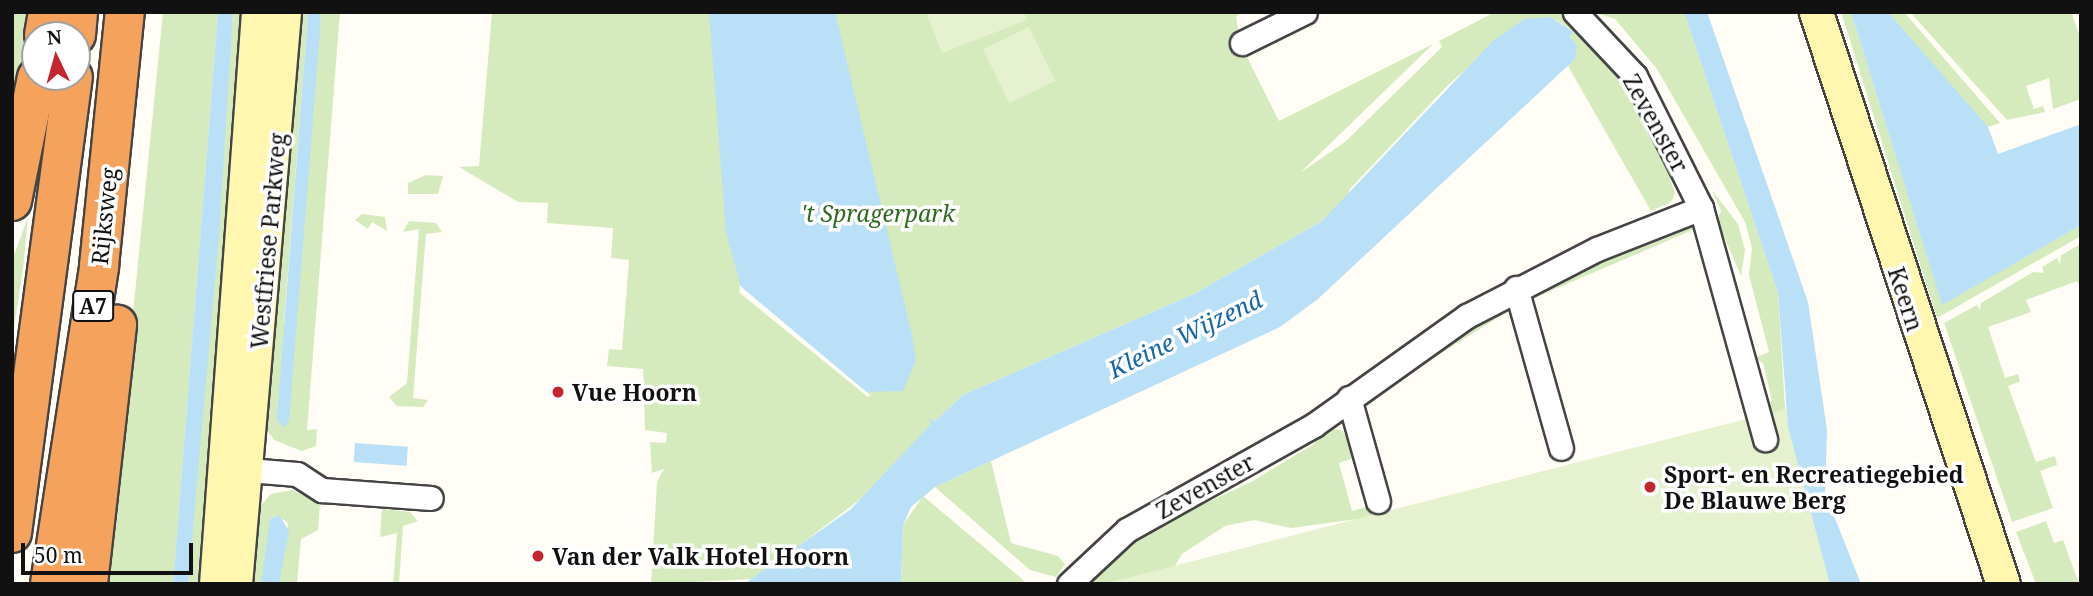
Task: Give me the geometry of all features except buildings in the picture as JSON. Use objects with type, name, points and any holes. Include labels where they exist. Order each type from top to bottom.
[{"type":"highway","name":"Rijksweg","points":[[50,584],[99,266],[124,19]]},
{"type":"highway","name":"A7","points":[[88,584],[131,176],[124,19]]},
{"type":"highway","points":[[12,201],[34,91]]},
{"type":"highway","name":"Rijksweg","points":[[12,533],[71,91]]},
{"type":"street","name":"Westfriese Parkweg","points":[[235,584],[236,469],[258,12]]},
{"type":"street","name":"Westfriese Parkweg","points":[[216,584],[236,469],[284,12]]},
{"type":"street","points":[[1242,43],[1305,12]]},
{"type":"street","name":"Zevenster","points":[[1575,12],[1635,76],[1701,208],[1765,439]]},
{"type":"street","name":"Keern","points":[[1816,12],[2003,584]]},
{"type":"street","name":"Zevenster","points":[[1069,584],[1127,530],[1314,425],[1415,349],[1516,288],[1701,208]]},
{"type":"street","points":[[1516,288],[1562,447]]},
{"type":"street","points":[[1349,398],[1378,501]]},
{"type":"street","points":[[236,469],[297,474],[322,490],[431,498]]},
{"type":"green space","points":[[12,12],[30,12],[29,21],[21,21],[21,74],[12,135]]},
{"type":"green space","points":[[163,12],[218,12],[173,584],[106,584]]},
{"type":"green space","points":[[233,12],[252,12],[210,584],[188,584]]},
{"type":"green space","points":[[290,12],[308,12],[284,322],[285,424],[321,12],[340,12],[307,430],[317,429],[316,446],[302,451],[274,440],[262,422]]},
{"type":"green space","name":"'t Spragerpark","points":[[492,12],[1242,12],[1236,17],[1241,45],[1279,121],[1433,44],[1300,173],[1345,142],[1442,47],[1439,41],[1495,12],[1563,12],[1632,93],[1675,172],[1669,175],[1675,193],[1671,202],[1651,211],[1568,66],[1576,51],[1569,36],[1574,32],[1556,20],[1524,19],[1449,84],[1350,189],[1343,205],[1322,221],[1194,294],[963,395],[935,421],[928,420],[932,423],[875,488],[755,579],[651,584],[657,482],[664,469],[652,473],[650,442],[666,443],[667,433],[645,430],[643,369],[607,366],[609,349],[622,350],[629,260],[611,258],[613,228],[547,223],[548,203],[518,202],[459,167],[479,166]]},
{"type":"green space","points":[[926,12],[1024,12],[1027,20],[942,53]]},
{"type":"green space","points":[[1684,12],[1778,293],[1785,408],[1801,479],[1767,408],[1772,400],[1763,363],[1754,358],[1769,352],[1749,275],[1752,248],[1745,222],[1657,69],[1615,19],[1599,14]]},
{"type":"green space","points":[[1841,12],[1851,12],[1942,304],[2081,225],[2081,236],[1937,318]]},
{"type":"green space","points":[[1888,12],[1904,12],[2000,123],[1984,128]]},
{"type":"green space","points":[[1910,12],[2071,12],[2081,39],[2081,99],[2053,109],[2049,78],[2026,86],[2034,109],[2043,106],[2045,112],[2007,120]]},
{"type":"green space","points":[[1029,27],[1055,81],[1009,103],[983,49]]},
{"type":"green space","points":[[426,175],[443,176],[438,194],[408,194],[408,183]]},
{"type":"green space","points":[[1712,190],[1738,224],[1745,250],[1741,276],[1717,220],[1721,211]]},
{"type":"green space","points":[[362,214],[385,217],[387,231],[372,222],[368,229],[355,220]]},
{"type":"green space","points":[[28,217],[23,269],[12,340],[12,261]]},
{"type":"green space","points":[[409,221],[436,223],[442,232],[426,234],[413,398],[428,400],[423,407],[397,406],[389,397],[407,383],[419,229],[403,232]]},
{"type":"green space","points":[[1684,226],[1695,229],[1534,298],[1569,271]]},
{"type":"green space","points":[[2081,244],[2081,289],[2077,281],[2026,300],[2031,312],[1988,327],[2005,378],[2018,374],[2020,381],[2008,386],[2036,462],[2055,456],[2057,465],[2040,471],[2053,508],[2012,522],[1944,323],[1977,305],[1980,310],[1981,303],[2033,272],[2044,273],[2042,267],[2057,258],[2060,264],[2061,255]]},
{"type":"green space","points":[[1496,311],[1507,312],[1406,375],[1387,380]]},
{"type":"green space","name":"Sport- en Recreatiegebied De Blauwe Berg","points":[[1800,405],[1843,584],[1099,584],[1111,582]]},
{"type":"green space","points":[[1324,428],[1341,430],[1353,444],[1356,457],[1339,463],[1352,511],[1370,506],[1372,517],[1291,528],[1254,520],[1225,526],[1182,554],[1164,584],[1082,584],[1137,535],[1251,482],[1314,444]]},
{"type":"green space","points":[[991,461],[1011,543],[1058,556],[1065,564],[1056,577],[1030,570],[935,487]]},
{"type":"green space","points":[[293,490],[320,504],[318,530],[301,539],[297,584],[279,584],[288,523],[276,515],[261,584],[242,584],[255,512],[271,494]]},
{"type":"green space","points":[[923,496],[1026,584],[901,584],[903,525]]},
{"type":"green space","points":[[382,509],[410,512],[418,521],[403,526],[399,584],[393,584],[397,533],[380,537]]},
{"type":"green space","points":[[2046,521],[2054,543],[2063,540],[2079,584],[2036,584],[2016,532]]},
{"type":"water","points":[[218,12],[233,12],[219,235],[188,584],[173,584]]},
{"type":"water","points":[[308,12],[321,12],[320,31],[289,421],[283,428],[277,419]]},
{"type":"water","points":[[709,12],[835,12],[912,335],[916,360],[903,391],[863,392],[742,291],[726,232]]},
{"type":"water","points":[[1684,12],[1707,12],[1808,302],[1827,430],[1825,493],[1861,584],[1830,584],[1788,427],[1778,293]]},
{"type":"water","points":[[1851,12],[1888,12],[1988,127],[1998,154],[2081,124],[2081,225],[1942,305]]},
{"type":"water","name":"Kleine Wijzend","points":[[1550,17],[1574,32],[1569,36],[1577,45],[1575,59],[1318,299],[1280,327],[935,487],[911,507],[903,525],[901,584],[744,584],[851,509],[931,424],[928,419],[935,421],[963,395],[1194,294],[1322,221],[1493,41],[1524,19]]},
{"type":"water","points":[[355,443],[408,447],[407,466],[354,462]]},
{"type":"water","points":[[279,515],[289,531],[279,584],[261,584],[270,519]]},
{"type":"pier","points":[[739,285],[870,395],[868,397],[740,293]]},
{"type":"place","name":"Vue Hoorn","points":[[558,392]]},
{"type":"place","name":"Sport- en Recreatiegebied De Blauwe Berg","points":[[1650,487]]},
{"type":"place","name":"Van der Valk Hotel Hoorn","points":[[538,556]]}]
